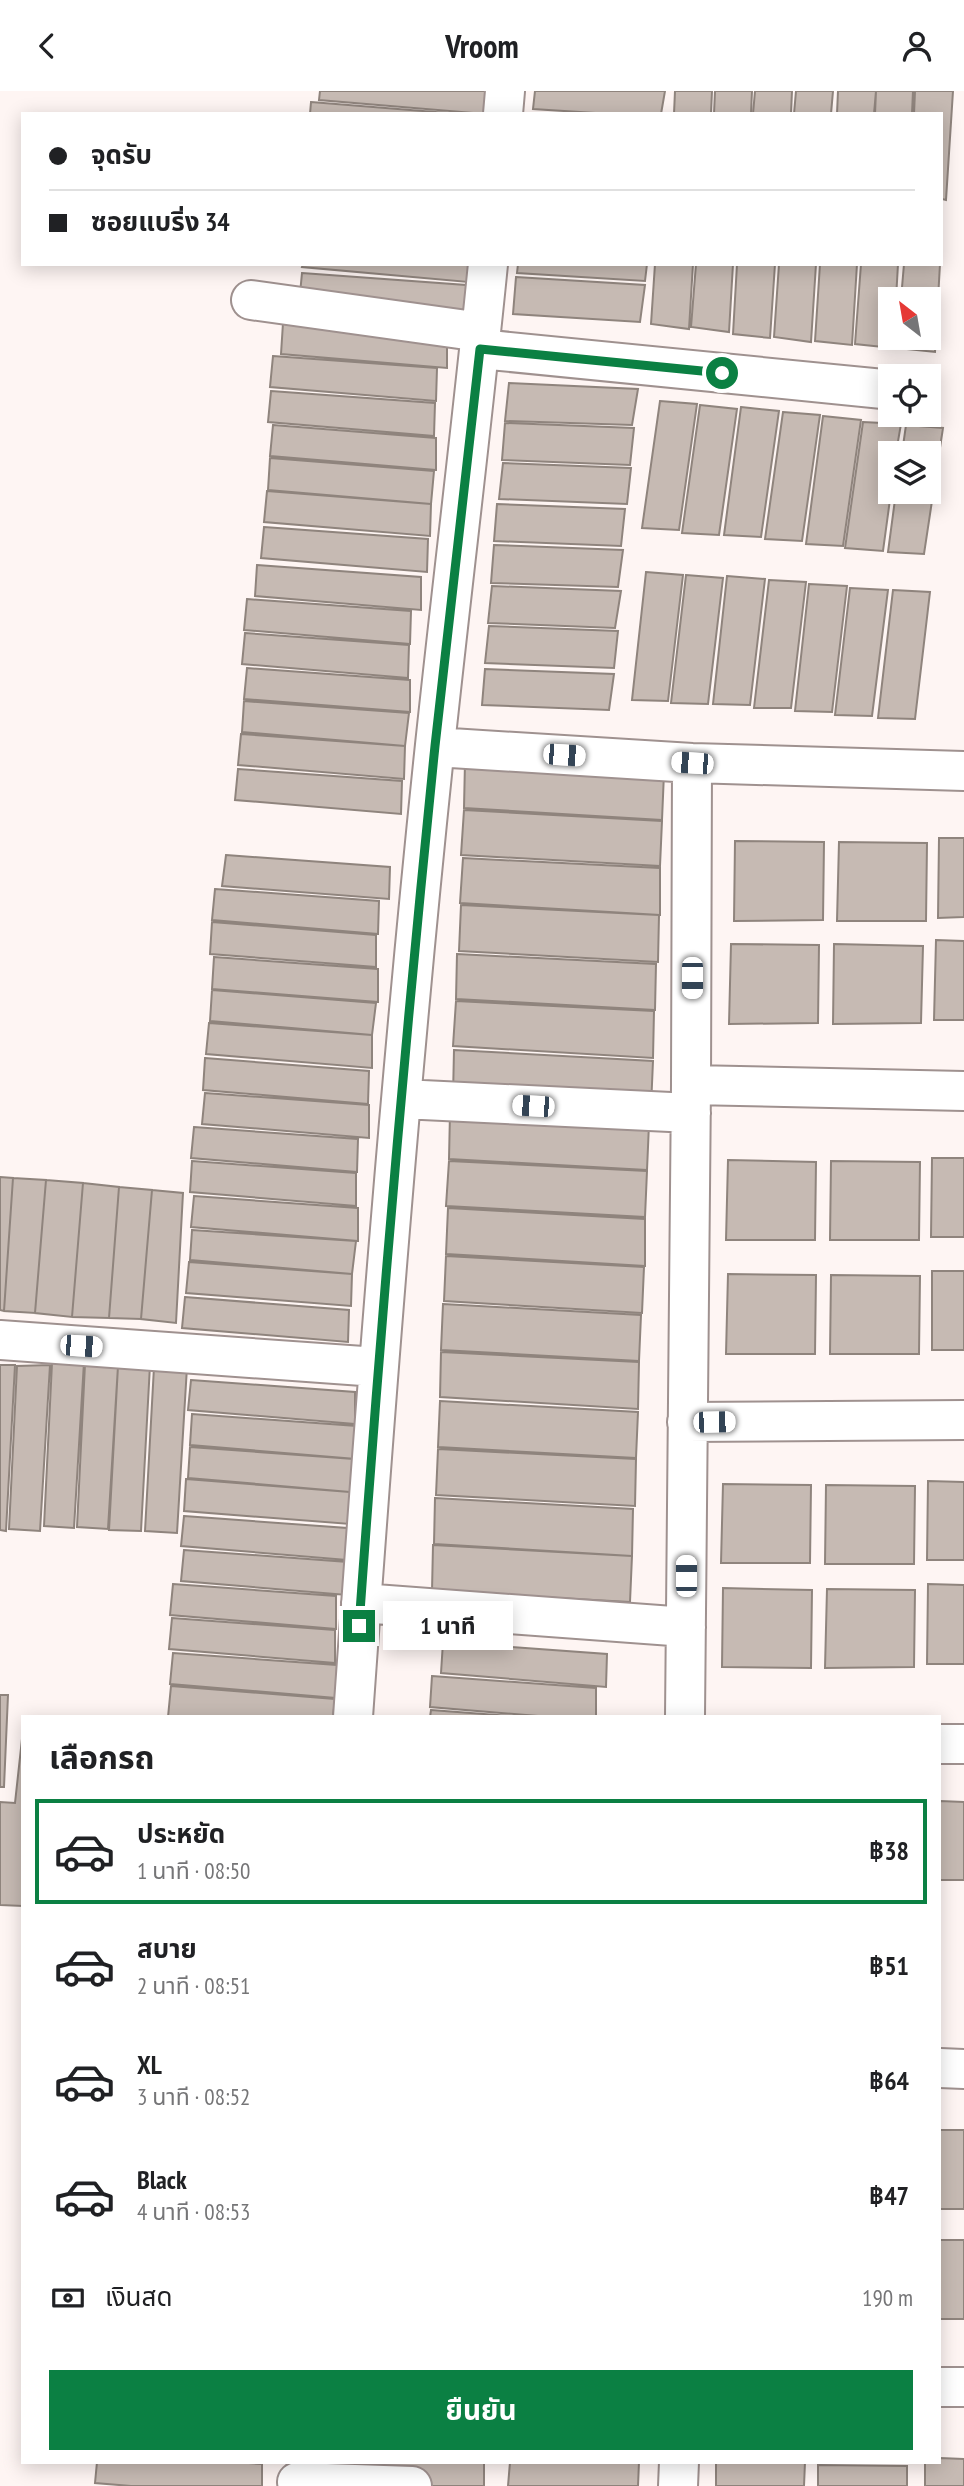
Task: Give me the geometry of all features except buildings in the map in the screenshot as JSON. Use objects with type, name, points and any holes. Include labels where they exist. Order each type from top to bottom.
[{"type":"street","points":[[503,112],[505,91]]},
{"type":"street","points":[[353,1715],[377,1367],[435,747],[488,266]]},
{"type":"street","points":[[251,300],[481,340],[878,388]]},
{"type":"street","points":[[435,747],[692,763],[964,771]]},
{"type":"street","points":[[685,1715],[692,763]]},
{"type":"street","points":[[402,1099],[691,1099],[964,1091]]},
{"type":"street","points":[[0,1340],[377,1367]]},
{"type":"street","points":[[687,1422],[964,1420]]},
{"type":"street","points":[[361,1603],[686,1627]]},
{"type":"street","points":[[941,1744],[964,1744]]},
{"type":"street","points":[[941,2068],[964,2069]]},
{"type":"street","points":[[941,2387],[964,2388]]},
{"type":"street","points":[[678,2464],[678,2486]]},
{"type":"street","points":[[298,2477],[412,2486]]},
{"type":"route","points":[[359,1626],[377,1367],[435,747],[480,349],[722,373]]}]
